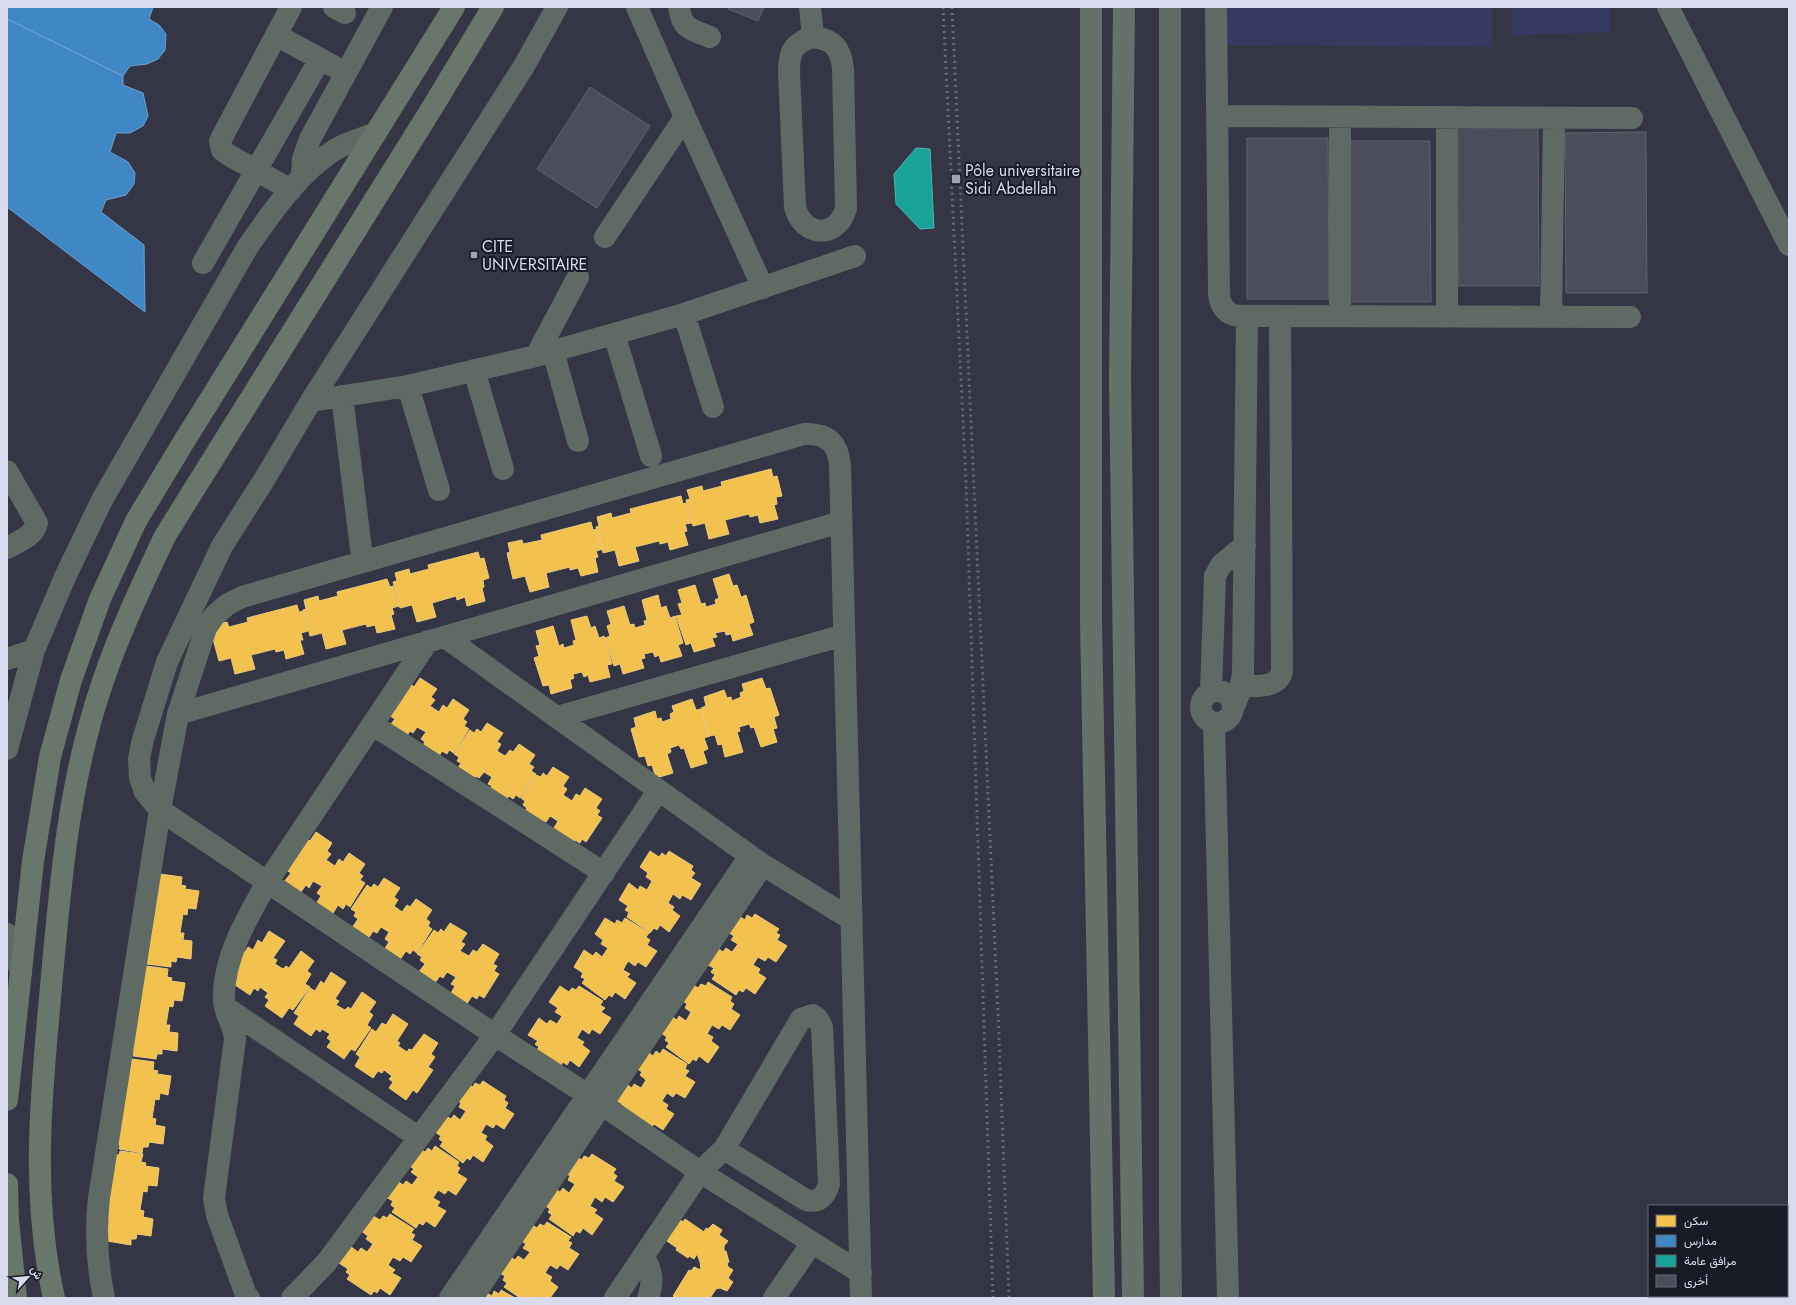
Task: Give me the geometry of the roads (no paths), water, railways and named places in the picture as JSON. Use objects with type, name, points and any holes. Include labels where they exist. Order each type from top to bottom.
[{"type":"highway","points":[[1091,7],[1092,622],[1104,1298]]},
{"type":"highway","points":[[1124,7],[1120,380],[1133,1298]]},
{"type":"main road","points":[[7,1100],[33,861],[50,757],[71,680],[100,599],[136,521],[454,7]]},
{"type":"main road","points":[[54,1298],[42,1220],[39,1159],[41,1097],[63,861],[80,763],[101,685],[130,609],[165,536],[432,108],[493,7]]},
{"type":"main road","points":[[7,1184],[8,1221],[16,1298]]},
{"type":"street","points":[[292,7],[220,141],[222,150],[255,170],[296,182]]},
{"type":"street","points":[[296,182],[306,149],[382,7]]},
{"type":"street","points":[[557,7],[524,66],[311,401],[264,480],[222,546],[167,662],[142,743],[139,759],[140,778],[145,792],[160,810],[495,1035],[595,1100],[700,1172],[861,1273]]},
{"type":"street","points":[[637,7],[685,117],[763,288]]},
{"type":"street","points":[[679,7],[680,18],[686,26],[710,38]]},
{"type":"street","points":[[810,7],[813,37]]},
{"type":"street","points":[[1170,7],[1171,1298]]},
{"type":"street","points":[[1216,7],[1220,299],[1223,308],[1230,314],[1247,316],[1630,317]]},
{"type":"street","points":[[1668,7],[1789,245]]},
{"type":"street","points":[[276,35],[346,73]]},
{"type":"street","points":[[813,37],[823,38],[832,43],[839,51],[843,69],[846,208],[843,217],[838,224],[830,230],[820,231],[811,229],[803,224],[795,207],[789,72],[789,59],[793,48],[802,41],[813,37]]},
{"type":"street","points":[[203,263],[320,59]]},
{"type":"street","points":[[1217,116],[1632,118]]},
{"type":"street","points":[[605,237],[685,117]]},
{"type":"street","points":[[1340,117],[1340,316]]},
{"type":"street","points":[[1447,118],[1447,317]]},
{"type":"street","points":[[1551,316],[1554,118]]},
{"type":"street","points":[[7,749],[34,650],[65,577],[102,500],[247,248],[268,217],[296,182],[337,149],[376,133]]},
{"type":"street","points":[[311,401],[408,386],[544,353],[684,314],[855,256]]},
{"type":"street","points":[[578,277],[544,353],[578,441]]},
{"type":"street","points":[[684,314],[713,407]]},
{"type":"street","points":[[1233,709],[1231,698],[1222,691],[1211,691],[1202,699],[1201,705],[1204,717],[1214,723],[1227,720],[1231,715],[1241,686],[1245,545],[1247,316]]},
{"type":"street","points":[[1241,686],[1271,684],[1279,679],[1282,672],[1280,316]]},
{"type":"street","points":[[614,334],[651,456]]},
{"type":"street","points":[[474,370],[503,469]]},
{"type":"street","points":[[408,386],[439,490]]},
{"type":"street","points":[[342,396],[361,549]]},
{"type":"street","points":[[104,1298],[98,1268],[96,1245],[97,1213],[160,810],[178,714],[206,628],[215,615],[228,604],[242,597],[804,434],[815,433],[826,437],[834,445],[839,454],[861,1298]]},
{"type":"street","points":[[7,471],[37,523],[36,528],[32,533],[7,548]]},
{"type":"street","points":[[178,714],[841,522]]},
{"type":"street","points":[[1211,691],[1214,582],[1222,565],[1245,545]]},
{"type":"street","points":[[557,717],[844,635]]},
{"type":"street","points":[[436,639],[557,717],[756,860],[851,919]]},
{"type":"street","points":[[249,1298],[246,1295],[215,1207],[215,1190],[235,1039],[233,1027],[225,1006],[227,976],[235,946],[247,917],[268,882],[373,724],[436,639]]},
{"type":"street","points":[[7,659],[34,650]]},
{"type":"street","points":[[1214,723],[1228,1298]]},
{"type":"street","points":[[373,724],[604,873]]},
{"type":"street","points":[[292,1298],[326,1263],[495,1035],[658,791]]},
{"type":"street","points":[[472,1298],[595,1100],[756,860]]},
{"type":"street","points":[[7,934],[21,972]]},
{"type":"street","points":[[225,1006],[418,1137]]},
{"type":"street","points":[[615,1298],[700,1172],[724,1149],[801,1019],[813,1015],[818,1019],[822,1027],[829,1184],[826,1193],[820,1200],[814,1202],[806,1200],[724,1149]]},
{"type":"street","points":[[450,1298],[595,1100]]},
{"type":"street","points":[[774,1298],[812,1243]]},
{"type":"street","points":[[643,1256],[650,1266],[652,1276],[648,1298]]},
{"type":"railway","points":[[943,7],[966,482],[993,1298]]},
{"type":"railway","points":[[952,7],[998,1012],[1009,1298]]},
{"type":"place","name":"Pôle universitaire Sidi Abdellah","points":[[956,179]]},
{"type":"place","name":"CITE UNIVERSITAIRE","points":[[474,255]]}]
